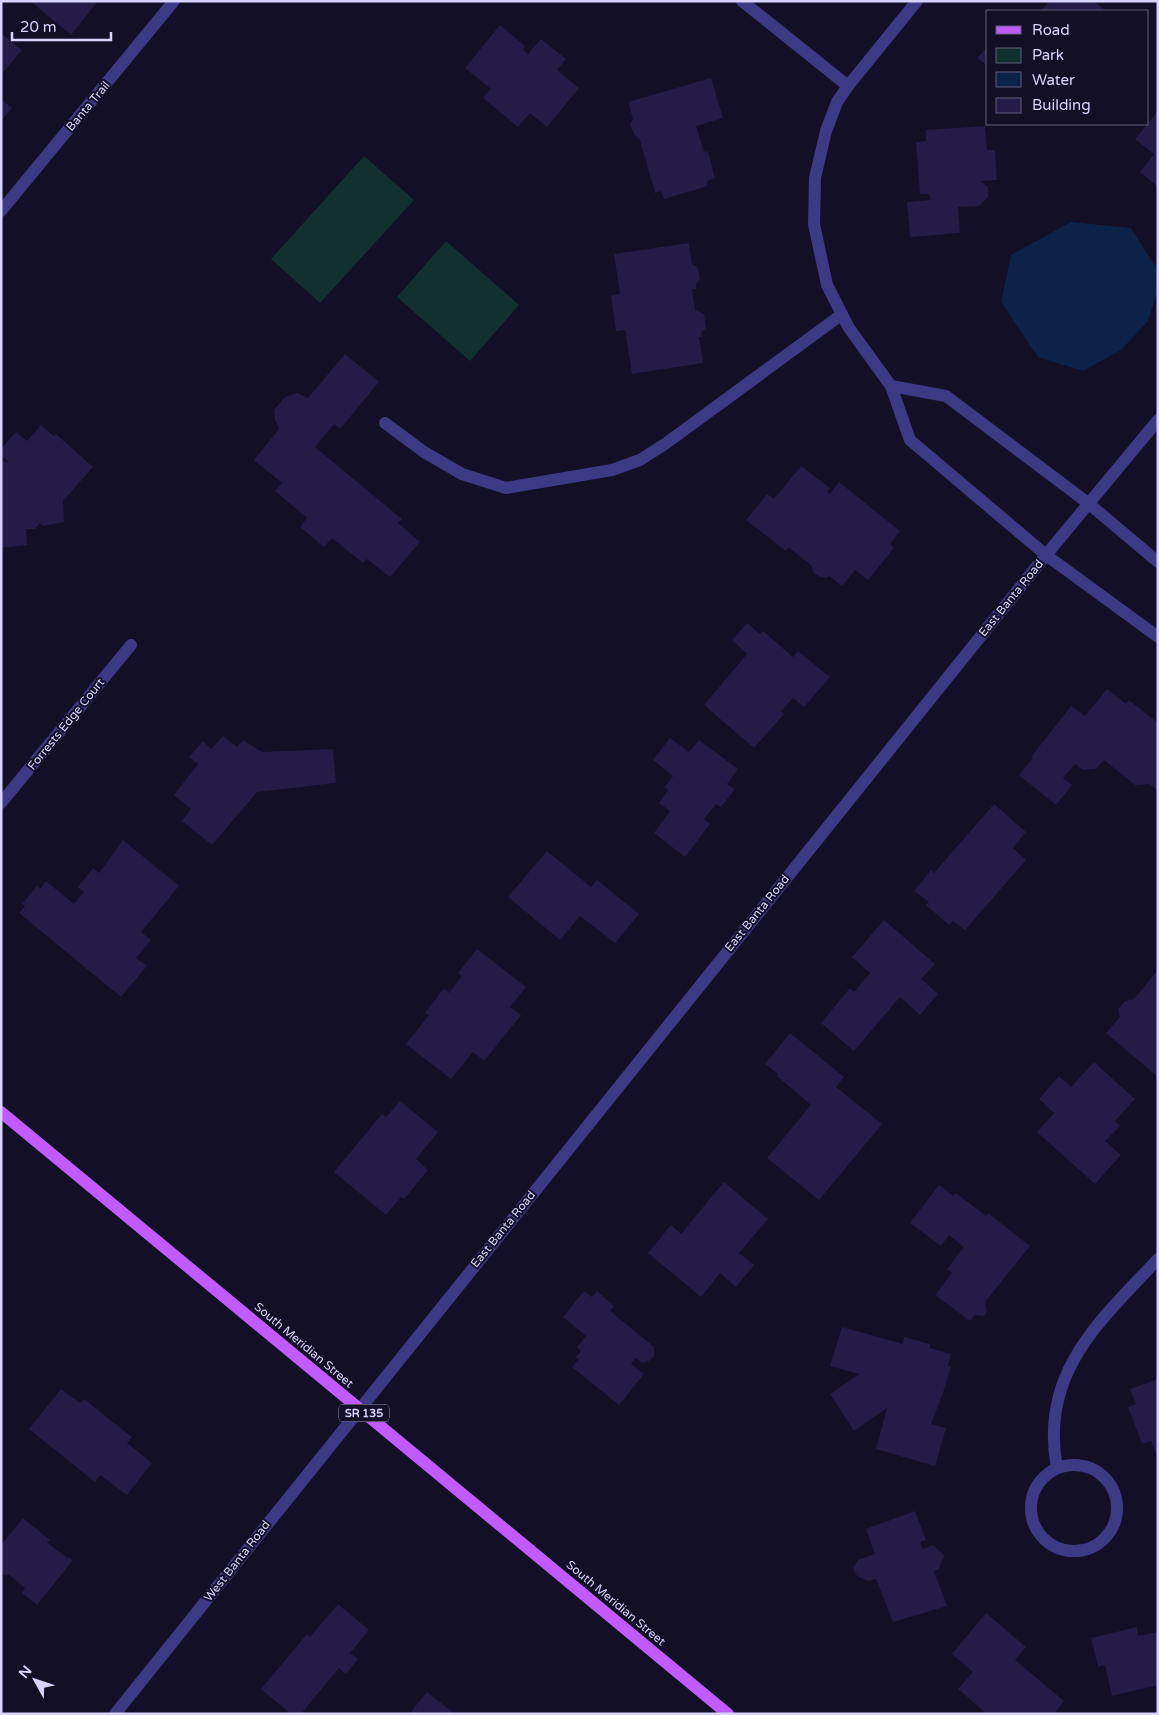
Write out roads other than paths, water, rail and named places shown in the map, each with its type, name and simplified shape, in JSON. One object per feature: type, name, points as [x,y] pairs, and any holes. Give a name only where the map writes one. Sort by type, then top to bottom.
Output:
[{"type":"main road","name":"South Meridian Street","points":[[1,1112],[728,1714]]},
{"type":"street","name":"Banta Trail","points":[[1,211],[174,1]]},
{"type":"street","points":[[742,1],[848,86]]},
{"type":"street","points":[[917,1],[848,86],[838,102],[826,131],[817,170],[814,194],[814,224],[819,256],[827,285],[841,314],[891,386],[910,440],[1046,555],[1158,637]]},
{"type":"street","points":[[386,422],[424,452],[462,474],[506,488],[612,470],[640,460],[652,452],[841,314]]},
{"type":"street","points":[[891,386],[946,396],[1088,503],[1158,562]]},
{"type":"street","name":"East Banta Road","points":[[358,1408],[1088,503],[1158,420]]},
{"type":"street","name":"Forrests Edge Court","points":[[1,803],[130,645]]},
{"type":"street","points":[[1057,1468],[1052,1430],[1056,1399],[1075,1358],[1100,1321],[1158,1259]]},
{"type":"street","name":"West Banta Road","points":[[115,1714],[358,1408]]},
{"type":"street","points":[[1074,1465],[1092,1469],[1106,1480],[1115,1496],[1117,1504],[1115,1523],[1105,1538],[1090,1548],[1071,1552],[1053,1547],[1045,1541],[1034,1525],[1030,1506],[1035,1488],[1048,1473],[1057,1468],[1074,1465]]},
{"type":"water","points":[[1071,222],[1131,228],[1158,271],[1158,289],[1148,321],[1121,350],[1083,371],[1038,357],[1001,302],[1011,255]]}]
